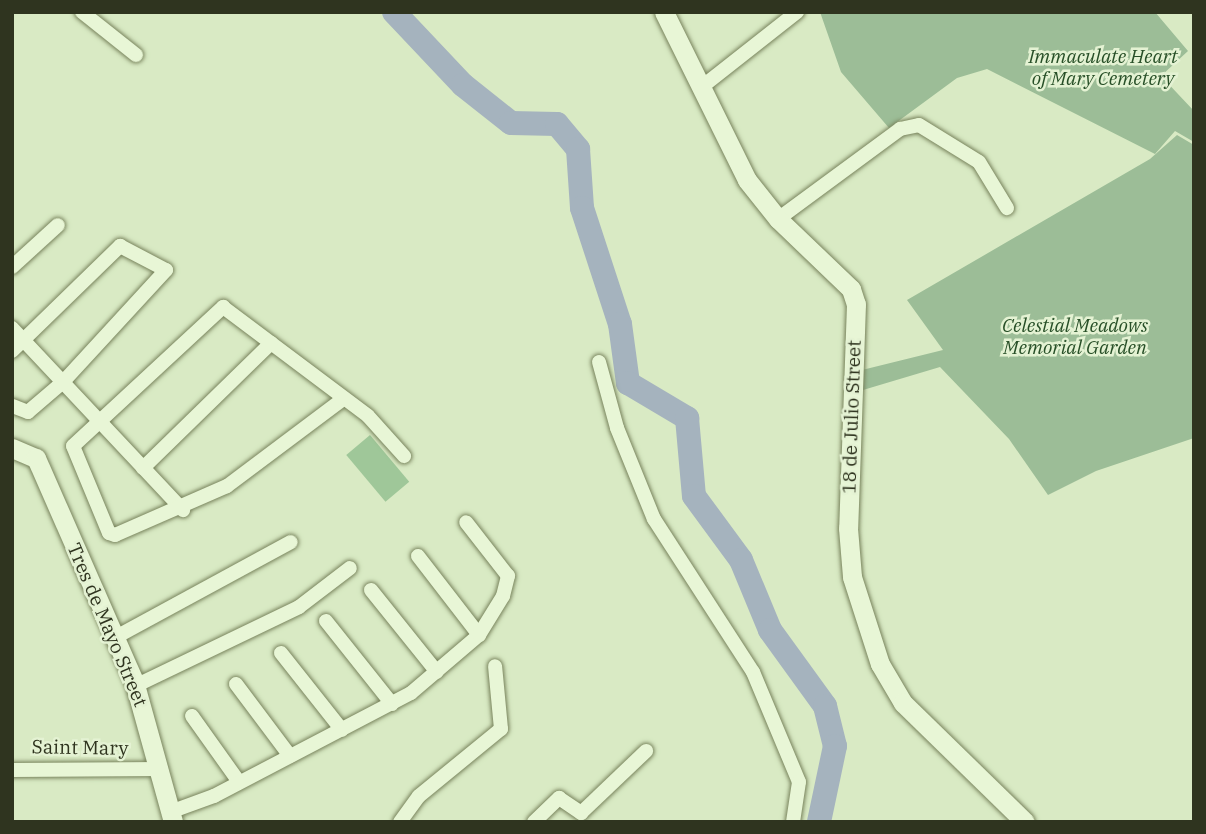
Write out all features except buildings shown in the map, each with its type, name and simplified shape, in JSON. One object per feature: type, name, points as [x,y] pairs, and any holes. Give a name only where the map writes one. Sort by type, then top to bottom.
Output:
[{"type":"street","points":[[82,12],[136,55]]},
{"type":"street","name":"18 de Julio Street","points":[[664,12],[703,86],[747,180],[778,219],[851,289],[856,304],[848,528],[852,577],[880,664],[903,703],[1025,822]]},
{"type":"street","points":[[703,86],[797,12]]},
{"type":"street","points":[[778,219],[900,129],[919,125],[979,162],[1007,208]]},
{"type":"street","points":[[12,267],[58,225]]},
{"type":"street","points":[[12,351],[120,246],[164,268],[166,274],[63,382],[27,412],[12,406]]},
{"type":"street","points":[[344,399],[227,486],[183,510],[109,533],[73,446],[101,423],[221,307],[271,343],[377,424],[404,456]]},
{"type":"street","points":[[12,328],[183,510]]},
{"type":"street","points":[[144,468],[271,343]]},
{"type":"street","points":[[599,362],[617,428],[653,519],[701,588],[763,697],[799,782],[793,822]]},
{"type":"street","name":"Tres de Mayo Street","points":[[12,448],[36,458],[135,686],[154,769],[171,817]]},
{"type":"street","points":[[171,817],[392,704],[437,672],[479,635],[503,596],[508,576],[466,522]]},
{"type":"street","points":[[114,638],[291,542]]},
{"type":"street","points":[[418,556],[479,635]]},
{"type":"street","points":[[135,686],[299,607],[350,568]]},
{"type":"street","points":[[371,590],[437,672]]},
{"type":"street","points":[[326,621],[392,704]]},
{"type":"street","points":[[281,653],[342,730]]},
{"type":"street","points":[[400,822],[419,796],[501,729],[495,666]]},
{"type":"street","points":[[236,684],[290,756]]},
{"type":"street","points":[[192,716],[239,782]]},
{"type":"street","points":[[534,822],[559,798],[581,813],[646,751]]},
{"type":"street","name":"Saint Mary","points":[[15,764],[154,769]]},
{"type":"green space","name":"Immaculate Heart of Mary Cemetery","points":[[820,12],[1155,12],[1188,51],[1161,76],[1194,111],[1194,142],[1175,131],[1155,154],[987,69],[957,78],[889,128],[841,72]]},
{"type":"green space","name":"Celestial Meadows Memorial Garden","points":[[1177,135],[1194,145],[1194,438],[1096,471],[1048,495],[1009,439],[940,367],[863,390],[862,370],[943,350],[907,300],[1150,159]]},
{"type":"green space","points":[[370,435],[409,482],[385,502],[346,455]]},
{"type":"waterway","points":[[394,12],[463,85],[511,123],[557,124],[578,149],[582,208],[620,324],[628,383],[687,418],[694,496],[741,560],[770,630],[825,706],[835,746],[819,822]]}]
